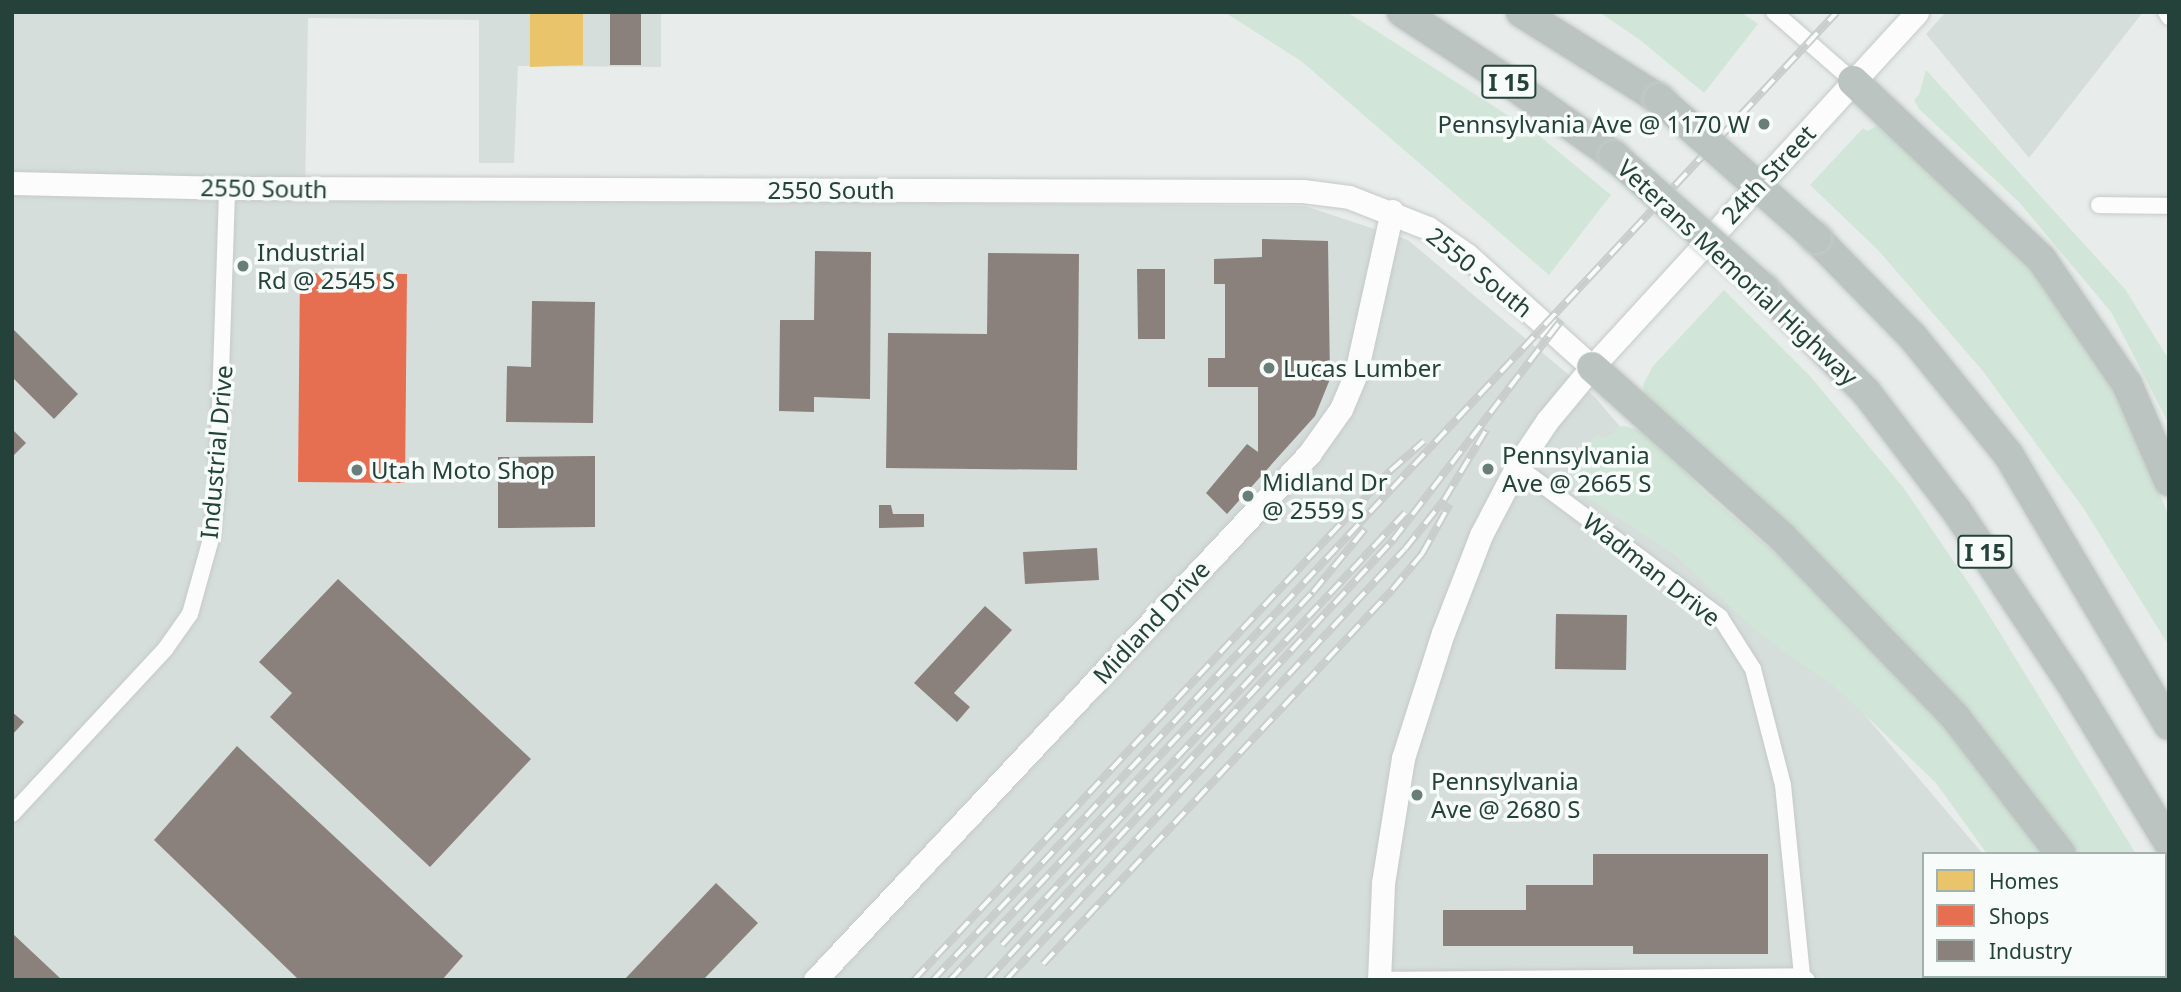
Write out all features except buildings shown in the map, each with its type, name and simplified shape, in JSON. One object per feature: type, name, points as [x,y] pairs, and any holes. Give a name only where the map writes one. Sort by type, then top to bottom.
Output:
[{"type":"highway","name":"Veterans Memorial Highway","points":[[1402,12],[1506,80],[1614,156],[1764,289],[1866,392],[1956,510],[2071,683],[2169,843]]},
{"type":"highway","name":"I 15","points":[[1521,12],[1659,99],[1816,238],[1912,336],[2008,454],[2169,725]]},
{"type":"highway","points":[[1853,81],[2042,260],[2127,384],[2169,481]]},
{"type":"highway","points":[[1592,367],[1782,537],[1811,567],[1955,717],[2059,852]]},
{"type":"main road","name":"24th Street","points":[[1379,980],[1382,883],[1403,758],[1443,633],[1482,536],[1517,466],[1546,421],[1592,367],[1917,12]]},
{"type":"main road","name":"2550 South","points":[[12,183],[228,188],[1303,191],[1349,197],[1392,211],[1428,228],[1467,255],[1592,367]]},
{"type":"main road","name":"Midland Drive","points":[[815,980],[1309,454],[1342,409],[1356,373],[1392,211]]},
{"type":"street","points":[[1774,12],[1853,81]]},
{"type":"street","points":[[2166,12],[2169,17]]},
{"type":"street","name":"Industrial Drive","points":[[12,814],[166,648],[190,614],[211,539],[217,494],[228,188]]},
{"type":"street","points":[[2099,205],[2169,206]]},
{"type":"street","name":"Wadman Drive","points":[[1517,466],[1720,617],[1753,669],[1783,785],[1805,978]]},
{"type":"street","points":[[1379,980],[1805,978]]},
{"type":"shaded area","points":[[12,12],[661,12],[661,67],[518,66],[514,163],[479,163],[479,20],[308,18],[305,197],[1305,206],[1408,240],[1594,396],[1981,852],[1922,852],[1922,978],[2079,980],[12,980]]},
{"type":"shaded area","points":[[1946,12],[2143,12],[2029,158],[1926,34]]},
{"type":"green space","points":[[1224,12],[1347,12],[1537,134],[1611,195],[1549,275],[1301,61]]},
{"type":"green space","points":[[1599,12],[1741,12],[1758,24],[1704,93],[1640,40]]},
{"type":"green space","points":[[1926,70],[2125,289],[2169,360],[2169,424],[2111,312],[2019,202],[1919,109],[1914,100],[1919,95]]},
{"type":"green space","points":[[1881,124],[2017,249],[2098,361],[2120,401],[2169,516],[2169,646],[2084,509],[1982,370],[1878,250],[1810,185],[1863,128],[1867,131]]},
{"type":"green space","points":[[1724,290],[1810,376],[1903,487],[1976,594],[2135,852],[2070,852],[1952,696],[1898,634],[1783,521],[1645,396],[1643,385],[1653,366]]},
{"type":"green space","points":[[1625,426],[1651,434],[1704,492],[1795,570],[1938,717],[2041,852],[1986,852],[1936,783],[1840,691],[1760,634],[1673,553],[1585,496],[1575,483],[1571,469],[1574,456],[1598,434],[1602,439],[1616,432],[1615,427]]},
{"type":"railway","points":[[933,980],[1837,12]]},
{"type":"railway","points":[[987,980],[1393,540],[1561,320]]},
{"type":"railway","points":[[1006,980],[1405,549],[1444,500],[1486,430]]},
{"type":"railway","points":[[914,980],[1390,471],[1424,441]]},
{"type":"railway","points":[[1043,964],[1392,590],[1422,554],[1450,504]]},
{"type":"railway","points":[[1002,945],[1405,513]]},
{"type":"railway","points":[[950,980],[1313,592],[1365,529]]},
{"type":"place","name":"Pennsylvania Ave @ 1170 W","points":[[1764,124]]},
{"type":"place","name":"Industrial Rd @ 2545 S","points":[[243,266]]},
{"type":"place","name":"Lucas Lumber","points":[[1269,368]]},
{"type":"place","name":"Pennsylvania Ave @ 2665 S","points":[[1488,469]]},
{"type":"place","name":"Utah Moto Shop","points":[[357,470]]},
{"type":"place","name":"Midland Dr @ 2559 S","points":[[1248,496]]},
{"type":"place","name":"Pennsylvania Ave @ 2680 S","points":[[1417,795]]}]
